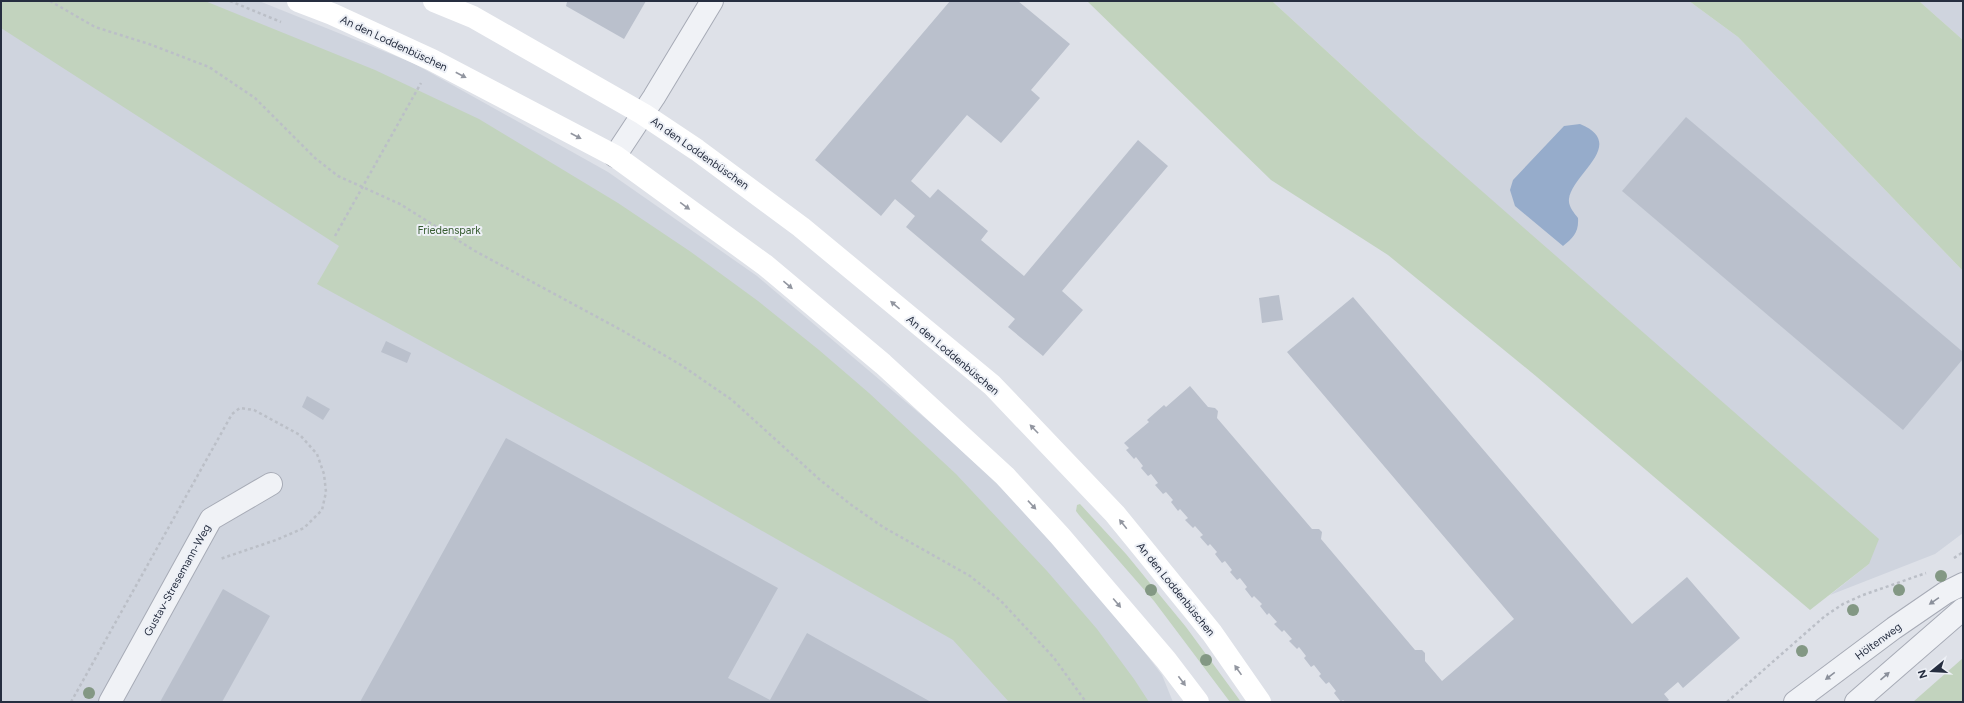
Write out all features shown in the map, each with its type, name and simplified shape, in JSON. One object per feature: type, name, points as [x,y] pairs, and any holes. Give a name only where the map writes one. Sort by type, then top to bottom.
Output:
[{"type":"main road","name":"An den Loddenbüschen","points":[[298,1],[332,14],[432,60],[615,156],[765,265],[883,364],[1005,476],[1060,536],[1166,660],[1198,702]]},
{"type":"main road","name":"An den Loddenbüschen","points":[[434,1],[473,17],[643,114],[697,150],[801,227],[992,385],[1115,514],[1212,633],[1260,702]]},
{"type":"street","name":"An den Loddenbüschen","points":[[615,156],[643,114],[712,1]]},
{"type":"street","name":"Gustav-Stresemann-Weg","points":[[110,702],[211,519],[271,484]]},
{"type":"street","name":"Höltenweg","points":[[1795,702],[1906,620],[1946,593],[1963,584]]},
{"type":"street","points":[[1856,702],[1963,609]]},
{"type":"path","points":[[50,1],[95,26],[149,44],[209,67],[228,78],[255,98],[315,158],[338,176],[400,204],[475,251],[623,331],[681,365],[732,400],[850,504],[883,527],[970,576],[1001,601],[1054,658],[1086,702]]},
{"type":"path","points":[[335,236],[412,97],[424,79]]},
{"type":"path","points":[[71,702],[232,414],[240,408],[254,410],[300,435],[317,454],[324,474],[326,492],[322,510],[304,528],[276,540],[224,557],[217,561]]},
{"type":"path","points":[[1952,559],[1963,552]]},
{"type":"path","points":[[1727,702],[1826,616],[1844,604],[1927,572]]},
{"type":"shaded area","points":[[1,1],[259,1],[413,63],[608,172],[757,276],[945,435],[1066,549],[1162,675],[1173,702],[1,702]]},
{"type":"shaded area","points":[[1272,1],[1689,1],[1738,37],[1963,271],[1963,533],[1935,554],[1830,595],[1869,564],[1418,135]]},
{"type":"shaded area","points":[[1919,1],[1963,1],[1963,40]]},
{"type":"green space","name":"Friedenspark","points":[[1,1],[205,1],[375,70],[479,119],[618,203],[691,252],[758,301],[869,393],[956,474],[1047,571],[1097,629],[1149,702],[1009,702],[953,640],[647,465],[317,284],[339,246],[1,28]]},
{"type":"green space","points":[[1087,1],[1272,1],[1418,135],[1879,539],[1869,564],[1810,610],[1537,377],[1388,255],[1271,180]]},
{"type":"green space","points":[[1689,1],[1919,1],[1963,40],[1963,271],[1738,37]]},
{"type":"green space","points":[[1080,504],[1126,554],[1186,627],[1241,702],[1230,702],[1154,601],[1079,515],[1076,511],[1077,505]]},
{"type":"green space","points":[[1963,658],[1963,702],[1913,702]]},
{"type":"water","points":[[1580,124],[1593,132],[1599,141],[1598,150],[1594,160],[1572,189],[1569,204],[1578,218],[1578,223],[1576,231],[1563,246],[1515,206],[1510,190],[1513,180],[1564,126]]},
{"type":"building","points":[[565,1],[646,1],[624,39],[566,6],[567,2]]},
{"type":"building","points":[[950,1],[1018,1],[1070,44],[1031,90],[1040,98],[1001,143],[967,115],[911,181],[930,198],[938,189],[988,231],[981,240],[1024,276],[1138,140],[1168,166],[1062,291],[1083,310],[1043,356],[1008,327],[1015,319],[906,227],[915,216],[895,199],[881,216],[815,160]]},
{"type":"building","points":[[1686,117],[1963,352],[1963,359],[1903,430],[1622,191]]},
{"type":"building","points":[[1279,295],[1283,320],[1262,323],[1259,298]]},
{"type":"building","points":[[1353,297],[1632,624],[1687,577],[1740,638],[1683,688],[1678,682],[1664,694],[1669,700],[1666,702],[1345,702],[1343,700],[1341,702],[1334,693],[1336,691],[1329,682],[1326,684],[1319,676],[1321,674],[1314,665],[1311,667],[1304,658],[1306,656],[1299,647],[1297,649],[1289,641],[1292,639],[1284,630],[1282,632],[1274,624],[1277,622],[1269,613],[1267,615],[1260,606],[1262,604],[1254,596],[1252,598],[1245,589],[1247,587],[1240,578],[1237,580],[1230,572],[1232,570],[1225,561],[1222,563],[1215,554],[1217,552],[1210,544],[1208,546],[1200,537],[1203,535],[1195,526],[1193,528],[1185,520],[1188,518],[1180,509],[1178,511],[1171,502],[1173,500],[1166,492],[1163,494],[1155,485],[1158,483],[1151,474],[1148,476],[1141,468],[1143,466],[1136,457],[1134,459],[1126,450],[1129,448],[1124,443],[1149,422],[1147,420],[1164,405],[1166,407],[1190,386],[1208,407],[1215,408],[1218,411],[1217,418],[1312,529],[1319,529],[1322,532],[1321,539],[1415,650],[1422,650],[1425,653],[1425,661],[1442,681],[1514,619],[1287,352]]},
{"type":"building","points":[[386,341],[411,353],[407,363],[381,352]]},
{"type":"building","points":[[307,396],[330,409],[323,420],[302,407]]},
{"type":"building","points":[[506,438],[778,588],[728,678],[770,700],[807,633],[931,702],[360,702]]},
{"type":"building","points":[[223,589],[270,616],[222,702],[160,702]]}]
